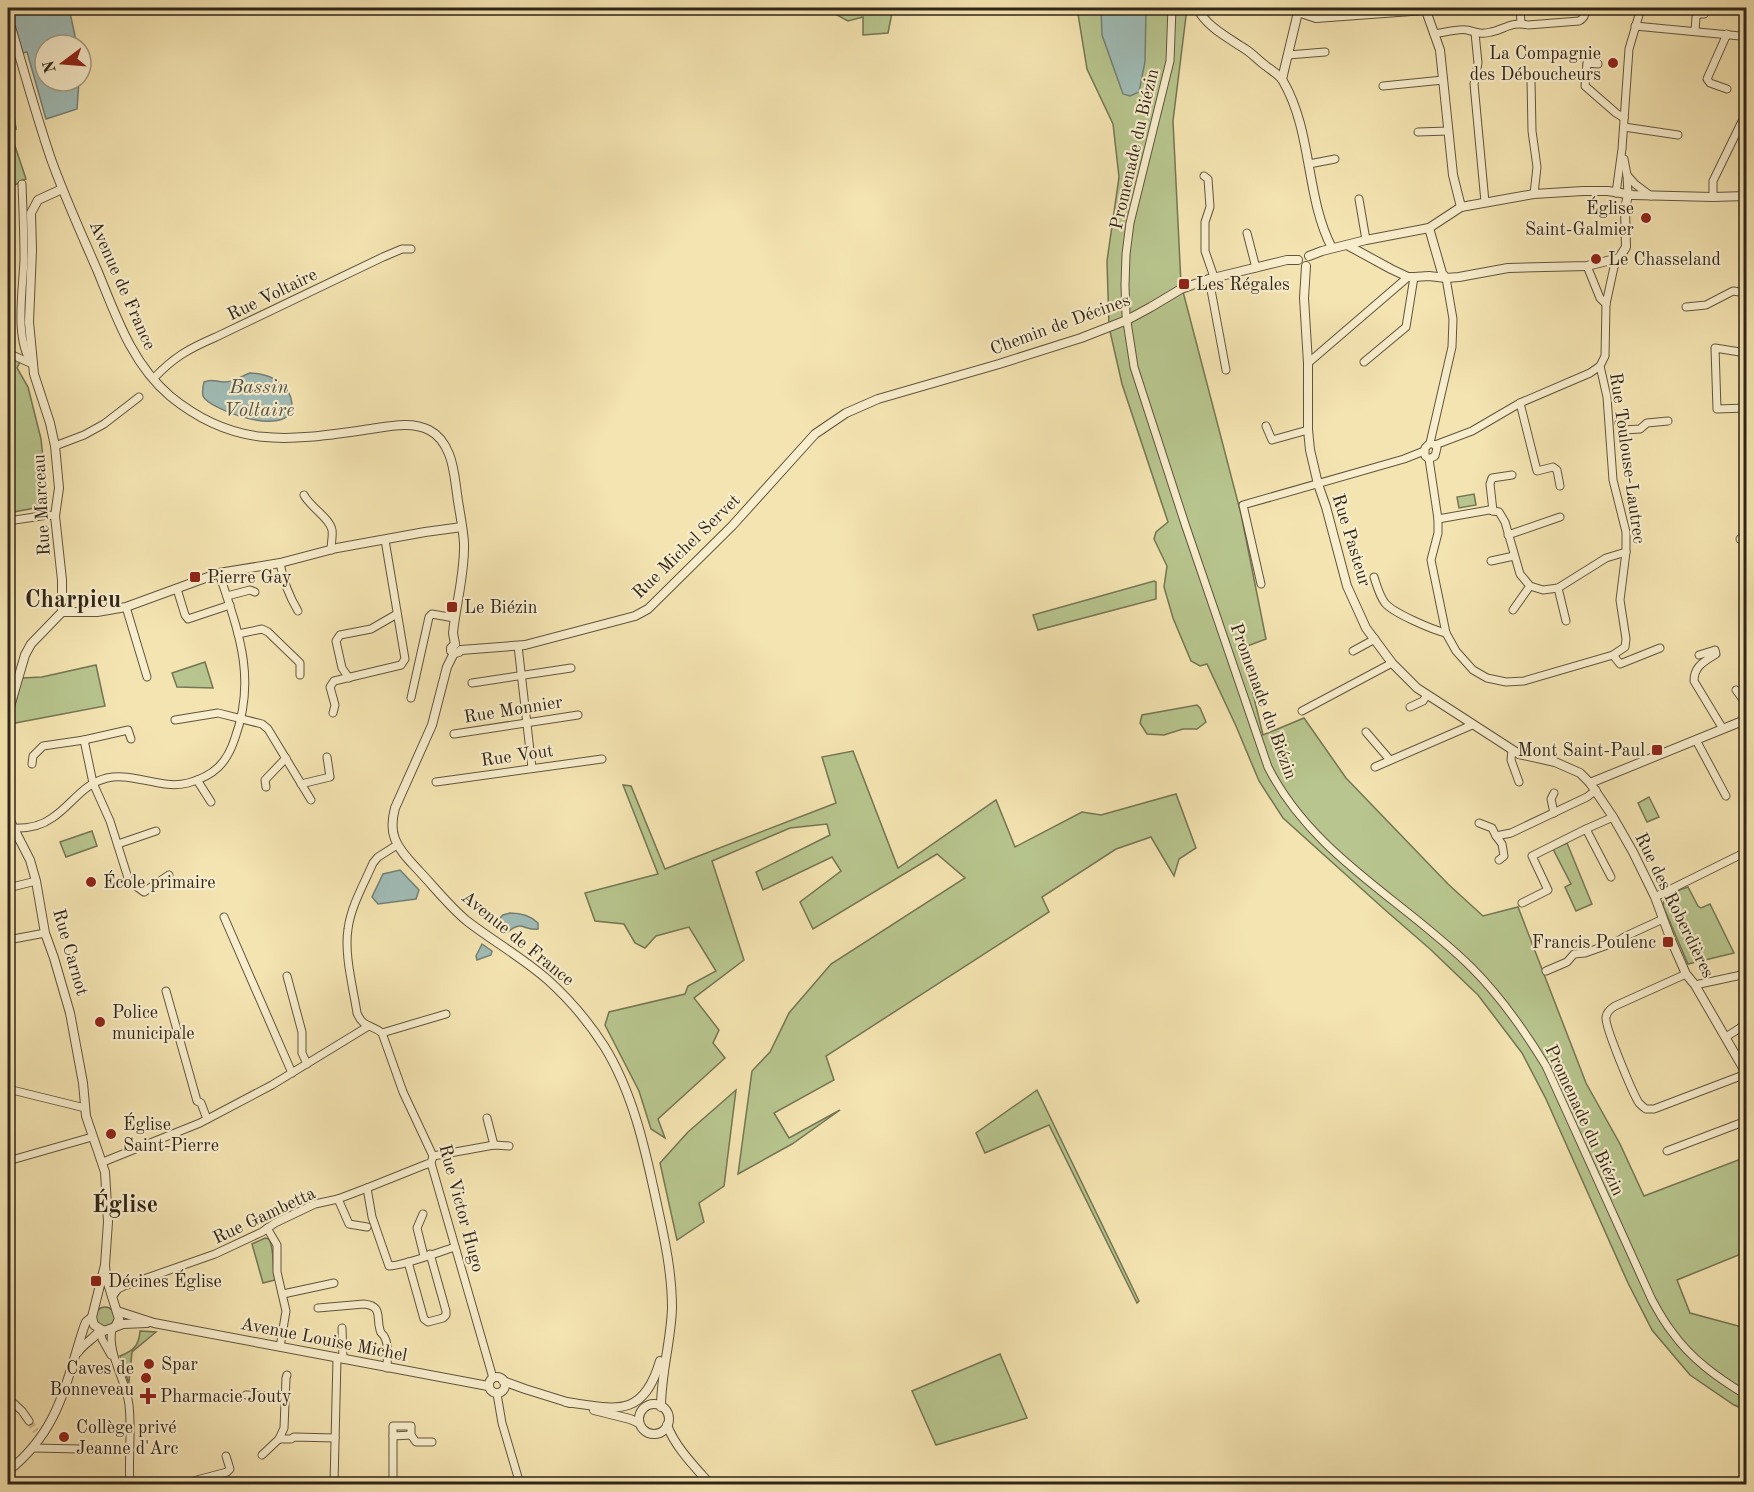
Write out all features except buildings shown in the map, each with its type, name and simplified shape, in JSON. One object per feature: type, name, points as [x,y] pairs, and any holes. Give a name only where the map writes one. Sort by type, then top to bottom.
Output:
[{"type":"street","name":"Promenade du Biézin","points":[[1172,8],[1170,61],[1130,223],[1125,275],[1126,320],[1134,367],[1269,767],[1280,789],[1309,825],[1358,873],[1472,967],[1500,998],[1524,1030],[1546,1066],[1652,1300],[1672,1333],[1700,1363],[1746,1395]]},
{"type":"street","points":[[1197,8],[1208,23],[1248,51],[1282,80],[1299,119],[1321,219],[1332,248]]},
{"type":"street","points":[[1520,8],[1521,23]]},
{"type":"street","points":[[1434,34],[1467,29],[1474,33],[1491,32],[1521,23],[1528,25],[1579,21],[1585,14],[1586,8]]},
{"type":"street","points":[[1616,193],[1624,127],[1629,49],[1641,8]]},
{"type":"street","points":[[1282,80],[1298,10],[1316,18],[1425,9],[1440,50],[1453,175],[1461,207]]},
{"type":"street","points":[[1695,31],[1696,17],[1704,14]]},
{"type":"street","points":[[8,17],[43,137],[62,189]]},
{"type":"street","points":[[1635,26],[1740,36],[1746,33]]},
{"type":"street","points":[[1474,33],[1478,63],[1474,84],[1485,202]]},
{"type":"street","points":[[1727,34],[1707,79],[1710,84],[1727,89]]},
{"type":"street","points":[[1288,55],[1325,52]]},
{"type":"street","points":[[1598,64],[1587,63],[1585,86],[1624,118]]},
{"type":"street","points":[[1383,86],[1443,80]]},
{"type":"street","points":[[1531,80],[1532,130],[1537,167],[1534,194]]},
{"type":"street","points":[[1713,197],[1713,181],[1746,114]]},
{"type":"street","points":[[1624,127],[1678,135]]},
{"type":"street","points":[[1418,132],[1448,131]]},
{"type":"street","points":[[1622,149],[1628,195],[1625,208],[1626,247],[1614,267],[1606,304],[1605,356],[1600,366],[1590,373],[1520,403],[1472,431],[1426,445],[1424,452],[1426,458],[1429,459],[1438,519],[1438,533],[1431,560],[1446,633],[1456,651],[1473,670],[1487,678],[1506,682],[1524,681],[1613,655],[1620,664],[1660,648]]},
{"type":"street","points":[[1309,164],[1335,159]]},
{"type":"street","points":[[1627,175],[1651,196]]},
{"type":"street","points":[[1204,176],[1208,178],[1210,207],[1205,222],[1205,251],[1226,370]]},
{"type":"street","name":"Rue Marceau","points":[[22,184],[23,342],[26,356],[32,364]]},
{"type":"street","name":"Rue Marceau","points":[[62,189],[38,200],[31,213],[29,322],[35,382],[50,423],[55,446],[59,488],[55,516],[62,580],[62,612]]},
{"type":"street","name":"Avenue de France","points":[[62,189],[129,344],[153,379],[191,412],[226,429],[247,435],[278,439],[300,439],[397,425],[414,425],[430,430],[444,442],[450,455],[464,542],[454,618],[453,633],[456,649],[447,667],[432,725],[395,808],[392,829],[401,851],[441,896],[465,919],[525,962],[562,993],[589,1024],[618,1071],[634,1114],[657,1205],[669,1266],[672,1290],[671,1318],[661,1407]]},
{"type":"street","points":[[1309,256],[1310,262],[1306,266],[1300,265],[1298,260],[1302,254],[1309,256],[1332,248],[1429,228],[1461,207],[1534,194],[1583,190],[1651,196],[1746,196]]},
{"type":"street","points":[[1616,193],[1622,198],[1625,208]]},
{"type":"street","points":[[1359,199],[1369,240],[1362,253]]},
{"type":"street","points":[[1429,228],[1442,273],[1446,278],[1453,319],[1452,347],[1433,444]]},
{"type":"street","points":[[1247,233],[1256,268]]},
{"type":"street","points":[[1347,245],[1372,260],[1411,277],[1446,278],[1508,268],[1587,266],[1619,258]]},
{"type":"street","name":"Rue Voltaire","points":[[153,379],[176,357],[189,349],[383,256],[402,249],[411,249]]},
{"type":"street","name":"Chemin de Décines","points":[[898,393],[1081,338],[1126,320],[1182,289],[1211,278],[1287,260],[1298,260]]},
{"type":"street","name":"Rue Pasteur","points":[[1306,266],[1304,298],[1310,450],[1347,586],[1366,628],[1392,663],[1417,688],[1512,750],[1555,762],[1580,773],[1593,787]]},
{"type":"street","points":[[1587,266],[1600,298],[1606,304]]},
{"type":"street","points":[[1364,362],[1406,327],[1411,277]]},
{"type":"street","points":[[1308,363],[1411,277]]},
{"type":"street","points":[[1686,307],[1706,305],[1734,291],[1746,293]]},
{"type":"street","points":[[1746,353],[1715,348],[1717,409],[1746,408]]},
{"type":"street","points":[[8,353],[32,364]]},
{"type":"street","name":"Rue Toulouse-Lautrec","points":[[1600,366],[1607,397],[1613,480],[1626,532],[1620,600],[1626,639],[1625,647],[1613,655]]},
{"type":"street","name":"Rue Michel Servet","points":[[456,649],[518,646],[635,616],[648,609],[732,526],[815,434],[846,413],[898,393]]},
{"type":"street","points":[[55,446],[84,435],[104,424],[139,397]]},
{"type":"street","points":[[1520,403],[1537,471],[1553,467],[1557,470],[1560,486]]},
{"type":"street","points":[[1619,423],[1624,430],[1640,429],[1647,423],[1668,421]]},
{"type":"street","points":[[1266,426],[1272,440],[1308,430]]},
{"type":"street","points":[[1429,459],[1436,456],[1437,448],[1433,444]]},
{"type":"street","points":[[1261,584],[1243,505],[1424,452]]},
{"type":"street","points":[[1493,511],[1490,484],[1492,478],[1512,475]]},
{"type":"street","points":[[304,495],[330,525],[331,550]]},
{"type":"street","points":[[1438,519],[1489,510],[1499,512],[1505,522],[1520,574],[1530,586],[1543,590],[1558,588],[1606,558],[1626,552]]},
{"type":"street","points":[[8,521],[55,516]]},
{"type":"street","points":[[1508,535],[1560,517]]},
{"type":"street","points":[[8,713],[11,687],[24,655],[31,644],[62,612],[98,612],[126,607],[219,573],[280,563],[331,550],[425,532],[462,528]]},
{"type":"street","points":[[333,713],[335,705],[330,687],[334,681],[401,665],[405,659],[385,540]]},
{"type":"street","points":[[1491,561],[1514,556]]},
{"type":"street","points":[[280,563],[291,599],[298,611]]},
{"type":"street","points":[[10,828],[33,826],[52,818],[86,787],[108,778],[124,777],[161,784],[186,784],[209,776],[221,766],[231,749],[242,719],[246,675],[238,634],[219,573]]},
{"type":"street","points":[[1374,576],[1387,606],[1433,630],[1446,633]]},
{"type":"street","points":[[1513,609],[1530,586]]},
{"type":"street","points":[[1558,588],[1566,621]]},
{"type":"street","points":[[177,589],[188,619],[230,605]]},
{"type":"street","points":[[227,596],[250,590],[255,592]]},
{"type":"street","points":[[126,607],[147,676]]},
{"type":"street","points":[[349,678],[342,668],[336,641],[340,635],[371,629],[397,614]]},
{"type":"street","points":[[411,698],[429,616],[432,614],[454,618]]},
{"type":"street","points":[[238,634],[262,629],[268,632],[300,663],[300,675]]},
{"type":"street","points":[[1353,651],[1375,639]]},
{"type":"street","points":[[518,646],[532,768]]},
{"type":"street","points":[[1699,655],[1713,650],[1716,654],[1698,666],[1694,673],[1694,681],[1724,729]]},
{"type":"street","points":[[1302,711],[1392,663]]},
{"type":"street","points":[[472,683],[571,668]]},
{"type":"street","points":[[1736,690],[1746,704]]},
{"type":"street","points":[[1410,707],[1427,695]]},
{"type":"street","points":[[176,720],[218,713],[262,724],[268,729],[311,800]]},
{"type":"street","name":"Rue Monnier","points":[[454,734],[578,715]]},
{"type":"street","points":[[1496,836],[1511,833],[1554,813],[1587,797],[1593,787],[1746,717]]},
{"type":"street","points":[[1375,767],[1472,725]]},
{"type":"street","points":[[32,764],[33,756],[43,746],[128,730],[131,739]]},
{"type":"street","points":[[1366,732],[1390,760]]},
{"type":"street","points":[[84,740],[93,783],[110,821],[129,881],[144,892],[169,875]]},
{"type":"street","points":[[1696,740],[1726,796]]},
{"type":"street","points":[[1512,750],[1511,760],[1519,782]]},
{"type":"street","points":[[266,787],[265,780],[286,758]]},
{"type":"street","points":[[301,784],[330,777],[327,758]]},
{"type":"street","name":"Rue Vout","points":[[436,782],[602,759]]},
{"type":"street","points":[[197,780],[211,802]]},
{"type":"street","name":"Rue des Roberdières","points":[[1593,787],[1613,817],[1655,897],[1686,974],[1726,1036],[1746,1073]]},
{"type":"street","points":[[1554,793],[1551,799],[1554,813]]},
{"type":"street","points":[[1522,903],[1548,890],[1532,856],[1613,817]]},
{"type":"street","name":"Rue Carnot","points":[[8,818],[10,828],[30,860],[36,881],[45,933],[70,1013],[83,1083],[85,1108],[92,1137],[103,1162],[108,1222],[105,1264]]},
{"type":"street","points":[[1479,823],[1492,828],[1502,844],[1504,856],[1499,860]]},
{"type":"street","points":[[1586,829],[1611,877]]},
{"type":"street","points":[[117,844],[156,831]]},
{"type":"street","points":[[397,845],[378,856],[373,863],[348,927],[347,950],[357,1013],[360,1021],[367,1027],[382,1033],[446,1014]]},
{"type":"street","points":[[1655,897],[1746,852]]},
{"type":"street","points":[[8,888],[36,881]]},
{"type":"street","points":[[224,917],[292,1073]]},
{"type":"street","points":[[1546,971],[1567,962],[1575,954],[1616,942],[1663,919]]},
{"type":"street","points":[[8,940],[45,933]]},
{"type":"street","points":[[1686,974],[1614,1006],[1606,1016],[1606,1025],[1637,1101],[1646,1109],[1654,1109],[1746,1073]]},
{"type":"street","points":[[1695,985],[1746,974]]},
{"type":"street","points":[[287,976],[302,1032],[302,1053],[307,1064]]},
{"type":"street","points":[[166,991],[197,1101],[201,1103],[207,1119]]},
{"type":"street","points":[[1726,1036],[1746,1024]]},
{"type":"street","points":[[103,1162],[207,1119],[292,1073],[367,1027]]},
{"type":"street","name":"Rue Victor Hugo","points":[[382,1033],[403,1092],[432,1160],[490,1382]]},
{"type":"street","points":[[8,1089],[85,1108]]},
{"type":"street","points":[[487,1118],[494,1145]]},
{"type":"street","points":[[1667,1151],[1746,1121]]},
{"type":"street","points":[[8,1161],[92,1137]]},
{"type":"street","name":"Rue Gambetta","points":[[112,1297],[118,1289],[124,1286],[215,1254],[315,1204],[367,1188],[432,1160],[494,1145],[509,1146]]},
{"type":"street","points":[[367,1188],[372,1217],[389,1266],[455,1247]]},
{"type":"street","points":[[338,1198],[349,1224],[367,1227]]},
{"type":"street","points":[[408,1262],[424,1319],[429,1322],[442,1318],[446,1315],[446,1311],[417,1228],[423,1214]]},
{"type":"street","points":[[267,1228],[277,1245],[277,1272],[286,1311],[280,1347]]},
{"type":"street","points":[[8,1241],[8,1254]]},
{"type":"street","points":[[105,1264],[106,1277],[119,1319],[111,1341],[129,1401],[130,1485]]},
{"type":"street","points":[[105,1264],[95,1299],[94,1325],[104,1331],[114,1328]]},
{"type":"street","points":[[283,1294],[334,1283]]},
{"type":"street","points":[[566,1402],[622,1407],[632,1404],[646,1393],[652,1385],[660,1362],[672,1290]]},
{"type":"street","points":[[8,1472],[33,1448],[38,1434],[55,1413],[86,1322],[104,1304],[116,1309]]},
{"type":"street","points":[[318,1308],[371,1305],[379,1313],[380,1331],[386,1341],[387,1368]]},
{"type":"street","name":"Avenue Louise Michel","points":[[116,1309],[154,1323],[387,1368],[490,1382]]},
{"type":"street","name":"Avenue Louise Michel","points":[[114,1328],[123,1324],[154,1323]]},
{"type":"street","points":[[334,1485],[342,1328]]},
{"type":"street","points":[[100,1330],[105,1345],[116,1361]]},
{"type":"street","points":[[77,1353],[83,1344],[96,1336],[100,1330]]},
{"type":"street","points":[[77,1353],[94,1343],[105,1345]]},
{"type":"street","name":"Avenue de France","points":[[651,1405],[664,1365]]},
{"type":"street","points":[[262,1455],[279,1439],[284,1428],[287,1375]]},
{"type":"street","points":[[525,1389],[492,1393],[490,1382],[497,1377],[566,1402],[630,1419],[639,1423],[644,1431],[667,1439],[690,1461]]},
{"type":"street","points":[[504,1381],[505,1386],[500,1392],[502,1423],[520,1485]]},
{"type":"street","points":[[246,1395],[285,1396]]},
{"type":"street","points":[[8,1398],[29,1421]]},
{"type":"street","points":[[579,1406],[611,1412],[641,1412],[651,1405],[661,1407],[668,1417],[667,1425],[657,1434]]},
{"type":"street","points":[[639,1423],[641,1412]]},
{"type":"street","points":[[667,1425],[690,1461],[710,1485]]},
{"type":"street","points":[[390,1485],[393,1479],[393,1426],[411,1426],[411,1435],[416,1442],[432,1442]]},
{"type":"street","points":[[284,1428],[294,1437]]},
{"type":"street","points":[[279,1439],[335,1438]]},
{"type":"street","points":[[33,1448],[130,1450]]},
{"type":"street","points":[[182,1485],[227,1472],[230,1469],[226,1456]]},
{"type":"green space","points":[[832,8],[893,8],[888,33],[863,35],[863,17],[848,21],[835,14]]},
{"type":"green space","points":[[1077,8],[1187,8],[1173,121],[1181,284],[1241,514],[1266,639],[1242,648],[1263,735],[1304,718],[1346,778],[1448,884],[1483,916],[1518,907],[1586,1083],[1620,1144],[1644,1196],[1746,1157],[1746,1252],[1677,1280],[1690,1313],[1746,1328],[1746,1410],[1734,1405],[1690,1375],[1652,1330],[1628,1283],[1546,1099],[1522,1053],[1478,995],[1283,818],[1259,781],[1207,664],[1200,666],[1191,661],[1173,618],[1164,587],[1167,566],[1154,539],[1156,532],[1168,522],[1122,384],[1109,327],[1107,261],[1119,177],[1113,124],[1087,69]]},
{"type":"green space","points":[[8,80],[16,129],[10,131],[26,179],[8,188]]},
{"type":"green space","points":[[8,355],[20,362],[17,368],[28,387],[41,439],[46,488],[43,498],[35,508],[8,513]]},
{"type":"green space","points":[[1474,494],[1476,505],[1459,508],[1457,497]]},
{"type":"green space","points":[[1156,582],[1156,599],[1038,630],[1033,615]]},
{"type":"green space","points":[[205,662],[213,688],[177,687],[172,673]]},
{"type":"green space","points":[[96,665],[105,706],[10,724],[22,678],[42,677]]},
{"type":"green space","points":[[1197,705],[1206,722],[1197,729],[1183,729],[1164,735],[1147,734],[1140,723],[1142,715]]},
{"type":"green space","points":[[853,751],[898,868],[996,800],[1015,847],[1082,812],[1101,815],[1176,794],[1196,848],[1179,859],[1174,876],[1151,837],[1116,849],[1042,897],[1049,912],[826,1056],[834,1080],[774,1113],[789,1138],[840,1110],[792,1144],[738,1174],[752,1071],[770,1052],[789,1013],[831,964],[965,878],[937,854],[813,929],[800,902],[841,871],[832,857],[763,890],[756,872],[830,835],[827,824],[790,828],[712,861],[744,960],[694,998],[719,1030],[713,1043],[725,1058],[658,1119],[665,1138],[651,1129],[639,1091],[605,1025],[609,1012],[685,994],[688,986],[716,971],[689,927],[656,936],[645,948],[635,943],[624,924],[595,921],[585,893],[658,874],[623,785],[631,786],[665,869],[836,803],[822,757]]},
{"type":"green space","points":[[1649,797],[1659,817],[1647,822],[1638,803]]},
{"type":"green space","points":[[92,831],[97,846],[66,857],[60,842]]},
{"type":"green space","points":[[1567,843],[1592,904],[1576,911],[1565,887],[1571,884],[1553,849]]},
{"type":"green space","points":[[1688,887],[1698,906],[1701,908],[1710,904],[1734,953],[1688,964],[1663,906],[1668,896]]},
{"type":"green space","points":[[736,1090],[724,1186],[699,1203],[704,1222],[677,1240],[660,1163],[688,1132]]},
{"type":"green space","points":[[1037,1090],[1139,1301],[1137,1303],[1049,1125],[985,1153],[976,1133]]},
{"type":"green space","points":[[265,1238],[269,1239],[272,1249],[275,1280],[263,1283],[252,1244]]},
{"type":"green space","points":[[105,1307],[112,1310],[115,1317],[112,1324],[105,1327],[98,1324],[95,1317],[98,1310]]},
{"type":"green space","points":[[140,1331],[156,1332],[132,1352],[129,1382],[120,1356],[134,1347]]},
{"type":"green space","points":[[1000,1354],[1027,1418],[936,1445],[912,1391]]},
{"type":"water","points":[[9,8],[69,8],[74,33],[33,33],[33,73],[27,52],[23,53]]},
{"type":"water","points":[[1101,8],[1146,8],[1145,62],[1139,92],[1130,96],[1123,94],[1102,35]]},
{"type":"water","points":[[8,80],[16,129],[10,131],[8,122]]},
{"type":"water","points":[[39,93],[78,93],[77,109],[46,119]]},
{"type":"water","name":"Bassin Voltaire","points":[[250,373],[270,377],[287,390],[292,407],[287,416],[277,421],[248,418],[218,408],[203,396],[204,382],[212,380],[228,382]]},
{"type":"water","points":[[400,870],[419,890],[416,899],[378,904],[372,897],[383,874]]},
{"type":"water","points":[[510,913],[532,918],[538,923],[538,929],[519,926],[505,934],[493,925],[503,915]]},
{"type":"water","points":[[482,944],[492,951],[491,955],[477,960],[476,956]]},
{"type":"tunnel","points":[[29,1421],[36,1431]]},
{"type":"place","name":"La Compagnie des Déboucheurs","points":[[1613,63]]},
{"type":"place","name":"Église Saint-Galmier","points":[[1646,218]]},
{"type":"place","name":"Le Chasseland","points":[[1596,259]]},
{"type":"place","name":"Les Régales","points":[[1184,284]]},
{"type":"place","name":"Pierre Gay","points":[[195,577]]},
{"type":"place","name":"Le Biézin","points":[[452,607]]},
{"type":"place","name":"Mont Saint-Paul","points":[[1657,750]]},
{"type":"place","name":"École primaire","points":[[91,882]]},
{"type":"place","name":"Francis Poulenc","points":[[1668,942]]},
{"type":"place","name":"Police municipale","points":[[100,1022]]},
{"type":"place","name":"Église Saint-Pierre","points":[[111,1134]]},
{"type":"place","name":"Décines Église","points":[[96,1281]]},
{"type":"place","name":"Spar","points":[[149,1364]]},
{"type":"place","name":"Caves de Bonneveau","points":[[146,1378]]},
{"type":"place","name":"Pharmacie Jouty","points":[[148,1396]]},
{"type":"place","name":"Collège privé Jeanne d'Arc","points":[[64,1437]]},
{"type":"district","name":"Charpieu","points":[[73,599]]},
{"type":"district","name":"Église","points":[[125,1204]]}]
